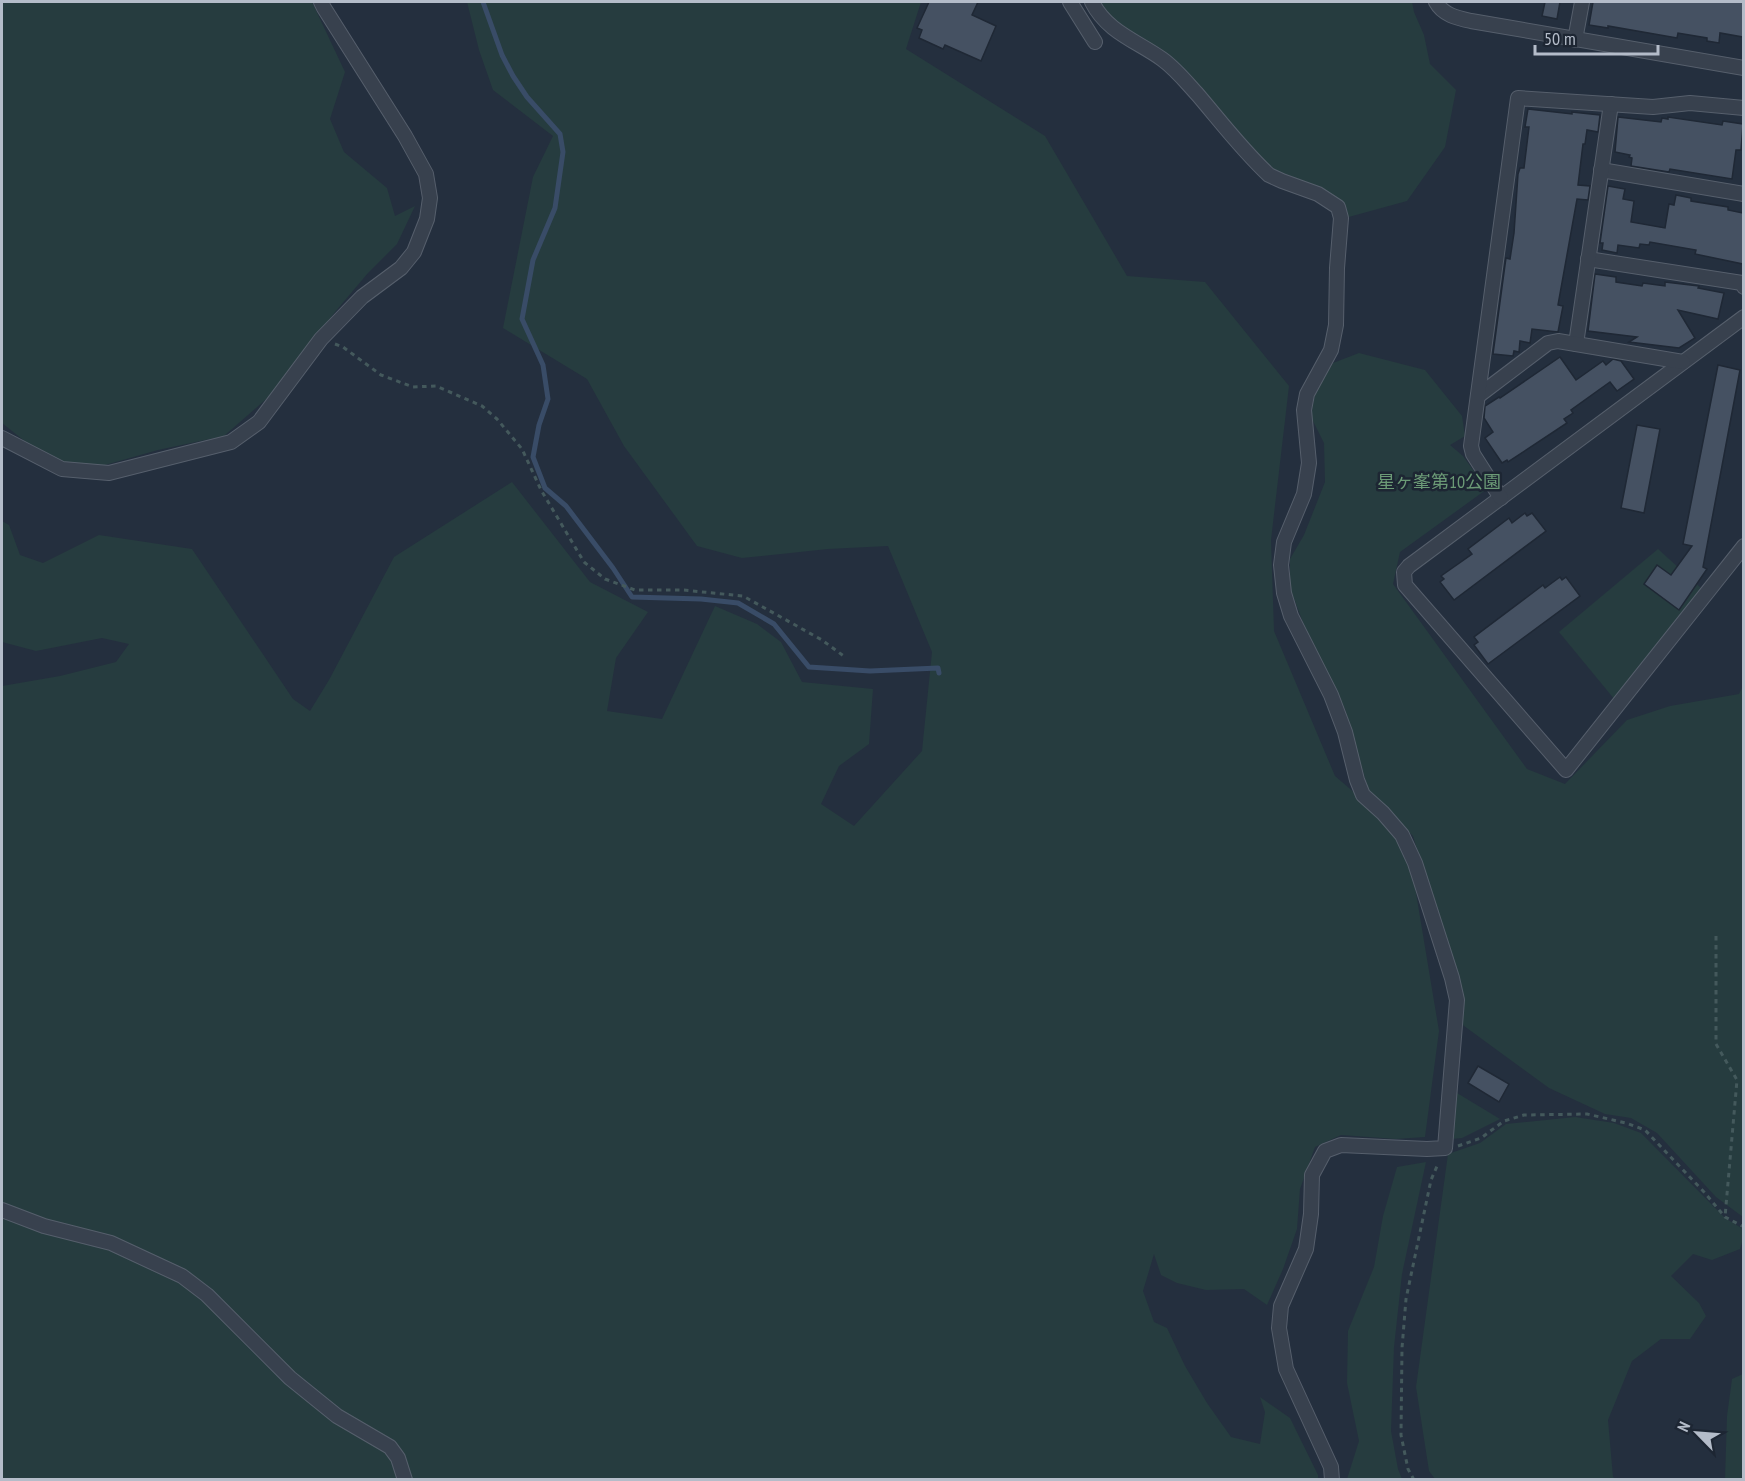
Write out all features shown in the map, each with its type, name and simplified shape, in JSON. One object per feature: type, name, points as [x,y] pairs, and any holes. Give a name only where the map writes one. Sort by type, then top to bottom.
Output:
[{"type":"street","points":[[2,438],[62,469],[109,473],[231,442],[259,422],[321,339],[362,297],[401,268],[414,252],[427,219],[430,198],[426,174],[405,136],[321,2]]},
{"type":"street","points":[[1070,2],[1095,42]]},
{"type":"street","points":[[1092,2],[1109,26],[1162,59],[1182,78],[1269,175],[1282,182],[1318,194],[1338,207],[1341,218],[1336,325],[1331,350],[1307,394],[1304,410],[1309,463],[1304,494],[1284,542],[1281,565],[1284,593],[1291,616],[1331,695],[1345,732],[1363,795],[1402,835],[1415,863],[1457,1000],[1445,1148],[1341,1145],[1325,1151],[1312,1175],[1311,1214],[1306,1249],[1281,1306],[1279,1328],[1286,1369],[1331,1467],[1332,1479]]},
{"type":"street","points":[[1436,2],[1451,17],[1743,68]]},
{"type":"street","points":[[1575,40],[1582,2]]},
{"type":"street","points":[[1501,498],[1473,454],[1471,446],[1518,98],[1653,106],[1690,103],[1743,108]]},
{"type":"street","points":[[1576,344],[1611,104]]},
{"type":"street","points":[[1601,170],[1743,194]]},
{"type":"street","points":[[1588,259],[1742,283],[1743,287]]},
{"type":"street","points":[[1743,317],[1409,566],[1404,572],[1405,585],[1566,770],[1743,546]]},
{"type":"street","points":[[1478,396],[1548,344],[1558,341],[1683,362]]},
{"type":"street","points":[[2,1210],[44,1226],[111,1243],[182,1276],[207,1295],[290,1378],[337,1416],[390,1448],[398,1458],[405,1479]]},
{"type":"path","points":[[321,339],[343,347],[381,375],[413,387],[436,386],[482,406],[497,419],[522,449],[541,490],[584,562],[605,579],[635,590],[683,590],[743,596],[822,640],[845,657]]},
{"type":"path","points":[[1716,936],[1716,1044],[1737,1080],[1725,1217]]},
{"type":"path","points":[[1414,1479],[1408,1469],[1401,1435],[1402,1348],[1406,1299],[1431,1180],[1445,1148],[1460,1146],[1481,1138],[1504,1121],[1524,1115],[1587,1114],[1626,1123],[1645,1130],[1725,1217],[1743,1227]]},
{"type":"green space","points":[[2,2],[312,2],[345,72],[330,119],[344,152],[387,188],[395,216],[415,206],[397,244],[368,273],[335,312],[272,394],[224,436],[158,450],[98,467],[64,465],[37,451],[2,423]]},
{"type":"green space","points":[[467,2],[921,2],[906,49],[1045,136],[1127,276],[1205,282],[1289,386],[1271,540],[1274,631],[1335,776],[1392,825],[1413,875],[1439,1031],[1425,1137],[1396,1139],[1341,1135],[1315,1147],[1300,1189],[1297,1229],[1267,1305],[1244,1289],[1206,1290],[1177,1283],[1161,1275],[1154,1254],[1143,1291],[1154,1322],[1167,1328],[1185,1366],[1231,1437],[1260,1444],[1265,1412],[1260,1397],[1290,1418],[1318,1479],[2,1479],[2,686],[60,676],[116,662],[129,644],[102,638],[36,651],[2,642],[2,521],[9,525],[20,555],[43,563],[99,535],[192,549],[293,699],[310,711],[329,680],[394,557],[512,482],[590,582],[648,612],[616,658],[607,711],[662,719],[715,606],[757,624],[781,642],[802,682],[873,689],[869,744],[839,766],[821,804],[854,826],[922,751],[932,652],[888,546],[828,549],[742,558],[697,546],[624,446],[587,379],[503,328],[533,177],[553,136],[493,90],[479,50]]},
{"type":"green space","points":[[1094,2],[1412,2],[1424,35],[1430,64],[1456,90],[1445,147],[1407,201],[1345,218],[1321,194],[1262,173],[1175,74]]},
{"type":"green space","name":"星ヶ峯第10公園","points":[[1359,353],[1425,370],[1462,416],[1465,436],[1450,445],[1463,456],[1487,489],[1400,552],[1393,584],[1527,769],[1565,784],[1627,720],[1670,706],[1739,694],[1743,686],[1743,1217],[1716,1197],[1657,1133],[1631,1118],[1605,1114],[1549,1088],[1460,1023],[1461,994],[1413,836],[1369,792],[1345,709],[1307,633],[1290,588],[1290,559],[1304,535],[1325,482],[1324,443],[1311,417],[1315,393],[1333,363]]},
{"type":"green space","points":[[1658,549],[1702,589],[1615,700],[1559,632]]},
{"type":"green space","points":[[1457,1093],[1500,1119],[1462,1138],[1451,1139]]},
{"type":"green space","points":[[1575,1117],[1614,1123],[1641,1133],[1725,1218],[1743,1229],[1740,1249],[1712,1260],[1693,1254],[1671,1276],[1699,1303],[1706,1316],[1690,1339],[1661,1339],[1632,1361],[1608,1420],[1613,1477],[1616,1479],[1435,1479],[1429,1471],[1416,1387],[1448,1154],[1480,1143],[1506,1124]]},
{"type":"green space","points":[[1426,1162],[1402,1274],[1394,1347],[1391,1431],[1402,1479],[1347,1479],[1359,1441],[1347,1383],[1348,1331],[1374,1267],[1383,1216],[1397,1167]]},
{"type":"green space","points":[[1743,1374],[1743,1479],[1725,1479],[1727,1416],[1732,1379]]},
{"type":"building","points":[[929,2],[978,2],[972,15],[996,26],[981,61],[945,45],[943,49],[919,38],[922,30],[917,28]]},
{"type":"building","points":[[1545,2],[1560,2],[1557,19],[1542,16]]},
{"type":"building","points":[[1593,2],[1743,2],[1743,37],[1720,33],[1719,43],[1707,41],[1707,38],[1678,33],[1677,38],[1589,25]]},
{"type":"building","points":[[1528,109],[1600,115],[1598,132],[1587,130],[1585,144],[1583,144],[1578,185],[1590,186],[1588,200],[1577,199],[1558,305],[1563,306],[1558,332],[1532,329],[1530,343],[1520,341],[1519,352],[1514,351],[1513,356],[1493,354],[1506,258],[1510,259],[1514,233],[1518,174],[1520,168],[1524,168],[1529,127],[1525,127]]},
{"type":"building","points":[[1618,117],[1661,122],[1662,118],[1668,119],[1668,117],[1722,125],[1723,121],[1743,124],[1741,150],[1736,150],[1732,179],[1670,169],[1669,172],[1631,166],[1630,155],[1615,152]]},
{"type":"building","points":[[1608,186],[1625,189],[1623,199],[1634,201],[1631,222],[1665,228],[1669,204],[1674,205],[1676,195],[1691,198],[1691,201],[1728,207],[1728,210],[1743,213],[1743,264],[1695,254],[1696,250],[1650,242],[1649,245],[1640,244],[1639,248],[1618,245],[1617,253],[1602,250],[1603,243],[1600,243]]},
{"type":"building","points":[[1595,274],[1616,277],[1616,282],[1642,286],[1643,283],[1665,286],[1665,282],[1699,286],[1698,288],[1724,293],[1718,319],[1678,310],[1695,338],[1679,348],[1629,342],[1637,337],[1588,331]]},
{"type":"building","points":[[1560,357],[1576,380],[1603,361],[1606,365],[1613,359],[1621,361],[1634,379],[1617,391],[1610,382],[1571,410],[1573,413],[1564,419],[1567,423],[1508,462],[1507,460],[1502,463],[1485,438],[1493,432],[1484,418],[1485,406]]},
{"type":"building","points":[[1718,365],[1740,370],[1703,567],[1707,569],[1679,610],[1644,584],[1657,565],[1671,575],[1692,546],[1683,544]]},
{"type":"building","points":[[1637,425],[1660,429],[1644,513],[1621,508]]},
{"type":"building","points":[[1525,513],[1527,516],[1532,513],[1546,531],[1454,600],[1440,582],[1444,579],[1441,576],[1472,554],[1468,549],[1509,518],[1512,523]]},
{"type":"building","points":[[1560,577],[1562,580],[1566,577],[1580,596],[1488,664],[1474,645],[1478,642],[1474,637],[1543,585],[1545,588]]},
{"type":"building","points":[[1478,1066],[1509,1084],[1499,1102],[1468,1083]]},
{"type":"waterway","points":[[483,2],[502,55],[513,76],[527,97],[560,134],[563,152],[555,208],[533,260],[522,319],[543,365],[548,399],[539,425],[533,457],[545,488],[566,506],[632,597],[701,599],[738,603],[774,624],[809,667],[870,671],[938,668],[939,673]]}]
